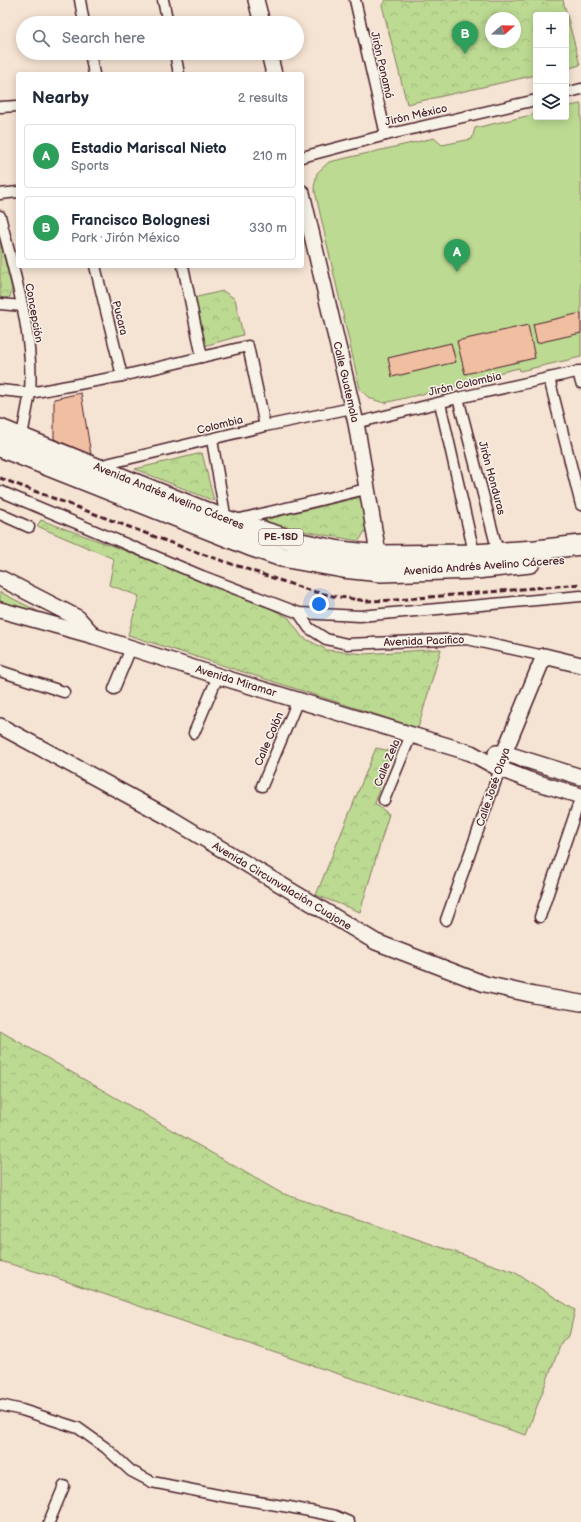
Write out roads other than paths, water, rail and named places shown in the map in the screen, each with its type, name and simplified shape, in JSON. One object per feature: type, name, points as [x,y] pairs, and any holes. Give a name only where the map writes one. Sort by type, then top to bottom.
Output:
[{"type":"highway","name":"Avenida Andrés Avelino Cáceres","points":[[0,429],[21,446],[250,546],[282,557],[343,568],[380,564],[500,559],[581,559]]},
{"type":"highway","name":"Avenida Andrés Avelino Cáceres","points":[[0,447],[21,446],[95,467],[227,521],[301,543],[340,551],[380,564]]},
{"type":"highway","name":"Avenida Andrés Avelino Cáceres","points":[[500,559],[581,545]]},
{"type":"main road","points":[[256,0],[260,16]]},
{"type":"main road","points":[[271,60],[274,72]]},
{"type":"main road","name":"Calle Guatemala","points":[[304,208],[306,224],[356,423],[366,489],[380,564]]},
{"type":"main road","points":[[0,578],[78,618],[94,636]]},
{"type":"main road","name":"Avenida Miramar","points":[[0,610],[94,636],[218,676],[471,753],[500,769],[529,780],[581,796]]},
{"type":"main road","name":"Avenida Pacifico","points":[[544,656],[581,665]]},
{"type":"main road","name":"Calle José Olaya","points":[[500,769],[504,753],[544,656]]},
{"type":"main road","name":"Avenida Circunvalación Cuajone","points":[[0,726],[170,818],[376,942],[485,984],[534,995],[581,1003]]},
{"type":"main road","name":"Avenida Miramar","points":[[471,753],[504,753],[581,777]]},
{"type":"street","points":[[80,0],[83,16]]},
{"type":"street","points":[[163,0],[166,16]]},
{"type":"street","name":"Jirón Panamá","points":[[355,0],[386,134]]},
{"type":"street","points":[[91,60],[94,72]]},
{"type":"street","points":[[176,60],[179,72]]},
{"type":"street","points":[[569,92],[581,90]]},
{"type":"street","name":"Jirón México","points":[[304,156],[386,134],[533,101]]},
{"type":"street","points":[[0,107],[16,106]]},
{"type":"street","points":[[0,194],[16,192]]},
{"type":"street","name":"Concepción","points":[[0,216],[22,306],[31,370],[30,393],[21,446]]},
{"type":"street","name":"Pucara","points":[[95,268],[122,376]]},
{"type":"street","points":[[183,268],[202,357]]},
{"type":"street","points":[[0,304],[22,306]]},
{"type":"street","points":[[0,390],[30,393],[122,376],[248,346],[265,426]]},
{"type":"street","points":[[580,371],[581,383]]},
{"type":"street","name":"Jirón Colombia","points":[[356,423],[458,398],[580,371]]},
{"type":"street","points":[[549,378],[581,506]]},
{"type":"street","name":"Jirón Honduras","points":[[458,398],[500,559]]},
{"type":"street","points":[[440,403],[475,561]]},
{"type":"street","name":"Colombia","points":[[95,467],[265,426],[352,408]]},
{"type":"street","points":[[212,440],[227,521],[366,489]]},
{"type":"street","points":[[0,491],[202,576],[299,613],[360,616],[581,596]]},
{"type":"street","points":[[0,514],[29,527]]},
{"type":"street","name":"Avenida Pacifico","points":[[299,613],[309,628],[326,639],[347,644],[467,639],[544,656]]},
{"type":"street","points":[[114,689],[130,648]]},
{"type":"street","points":[[0,671],[64,692]]},
{"type":"street","points":[[194,733],[218,676]]},
{"type":"street","name":"Calle Colón","points":[[262,786],[298,700]]},
{"type":"street","name":"Calle Zela","points":[[384,800],[411,735]]},
{"type":"street","name":"Calle José Olaya","points":[[446,920],[500,769]]},
{"type":"street","points":[[540,917],[581,796]]},
{"type":"street","points":[[0,1405],[29,1412],[78,1428],[106,1448],[131,1471],[152,1482],[228,1497],[289,1506],[335,1516],[348,1522]]},
{"type":"street","points":[[49,1522],[64,1486]]},
{"type":"railway","points":[[0,478],[182,547],[311,591],[333,596],[367,601],[395,600],[581,584]]},
{"type":"place","name":"Francisco Bolognesi","points":[[465,54]]},
{"type":"place","name":"Estadio Mariscal Nieto","points":[[457,272]]}]
